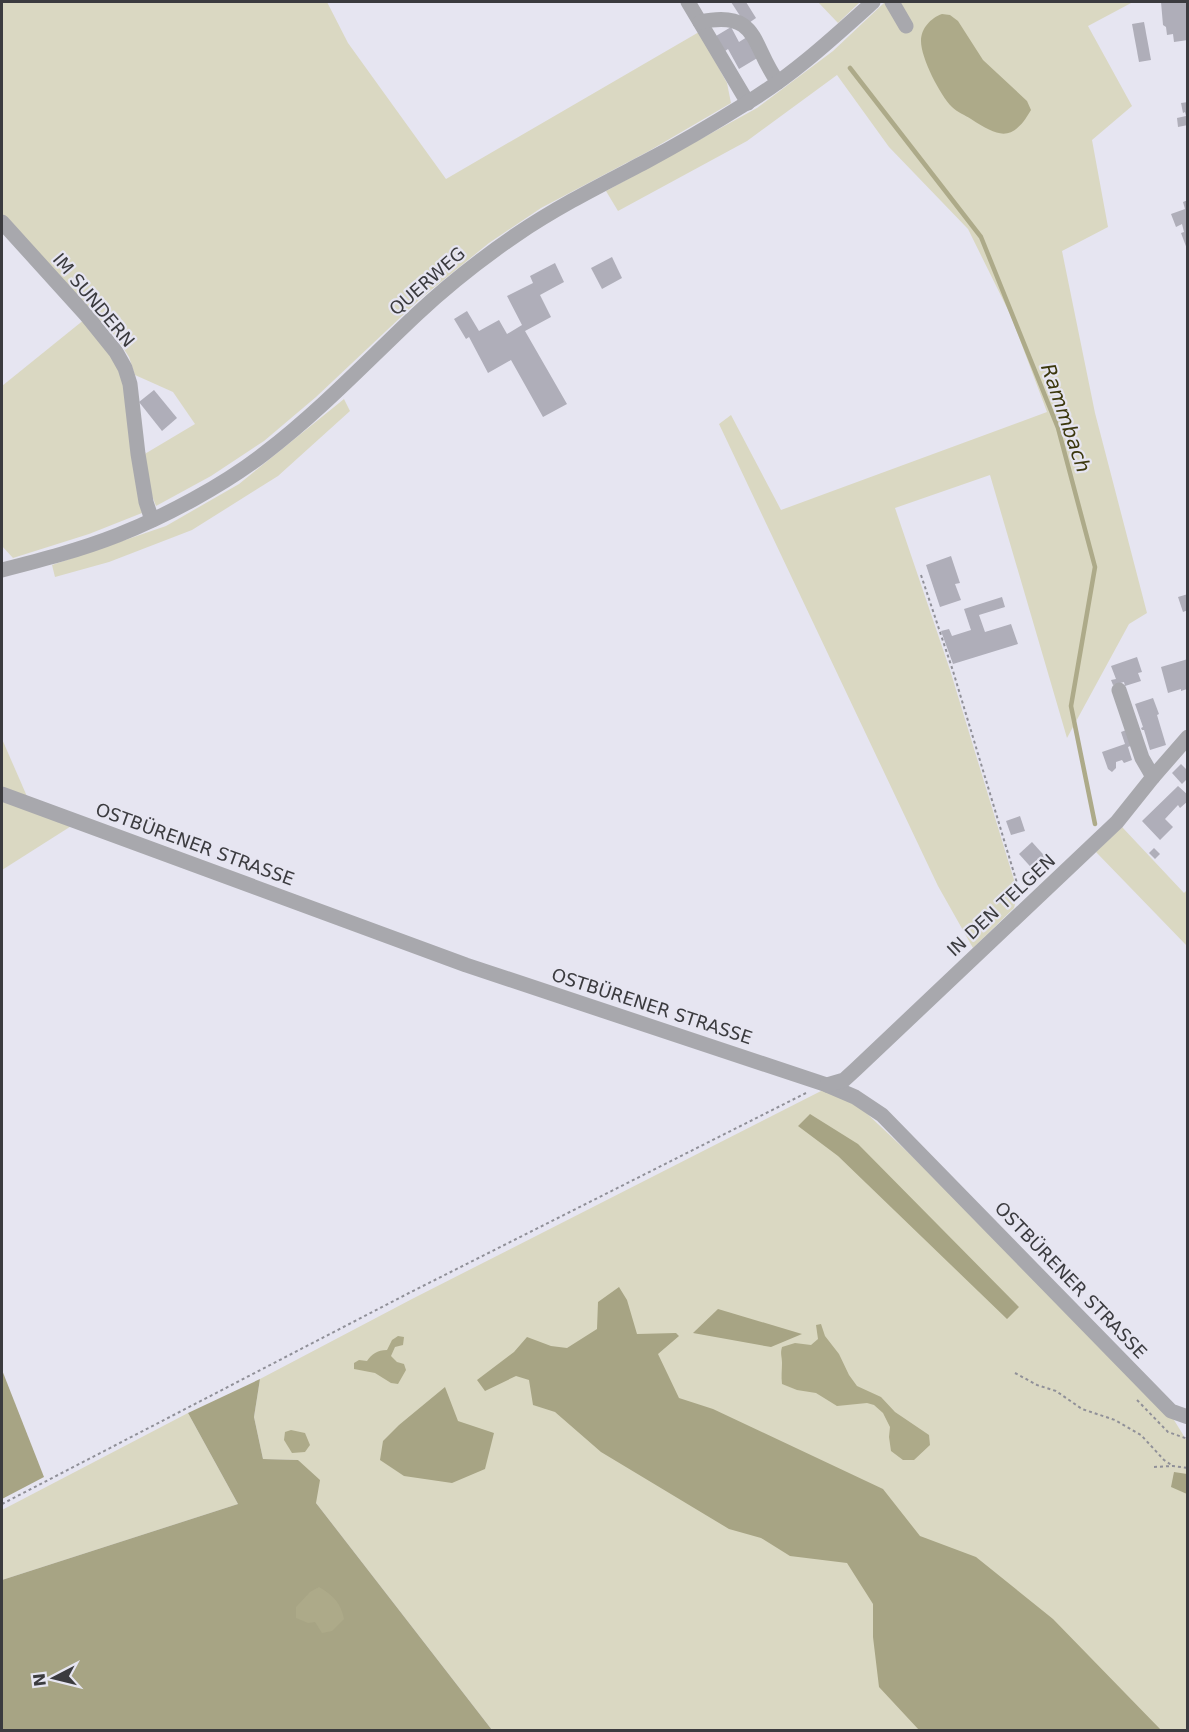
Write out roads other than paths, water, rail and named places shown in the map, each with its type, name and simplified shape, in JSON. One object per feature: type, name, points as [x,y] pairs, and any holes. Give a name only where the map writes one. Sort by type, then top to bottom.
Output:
[{"type":"street","points":[[688,2],[748,103]]},
{"type":"street","name":"QUERWEG","points":[[2,570],[118,535],[216,486],[264,454],[323,405],[418,313],[494,250],[545,215],[653,158],[748,103],[836,36],[873,2]]},
{"type":"street","points":[[892,2],[906,26]]},
{"type":"street","points":[[700,22],[717,18],[726,19],[734,20],[748,28],[778,82]]},
{"type":"street","name":"IM SUNDERN","points":[[2,222],[87,316],[116,352],[125,368],[130,384],[146,502],[152,520]]},
{"type":"street","points":[[1119,690],[1142,758],[1153,777]]},
{"type":"street","name":"IN DEN TELGEN","points":[[827,1085],[844,1080],[1117,822],[1188,737]]},
{"type":"street","name":"OSTBÜRENER STRASSE","points":[[2,794],[466,965],[827,1085],[855,1097],[882,1115],[1171,1411],[1188,1417]]},
{"type":"waterway","name":"Rammbach","points":[[850,68],[981,237],[1058,428],[1095,567],[1071,706],[1095,824]]}]
